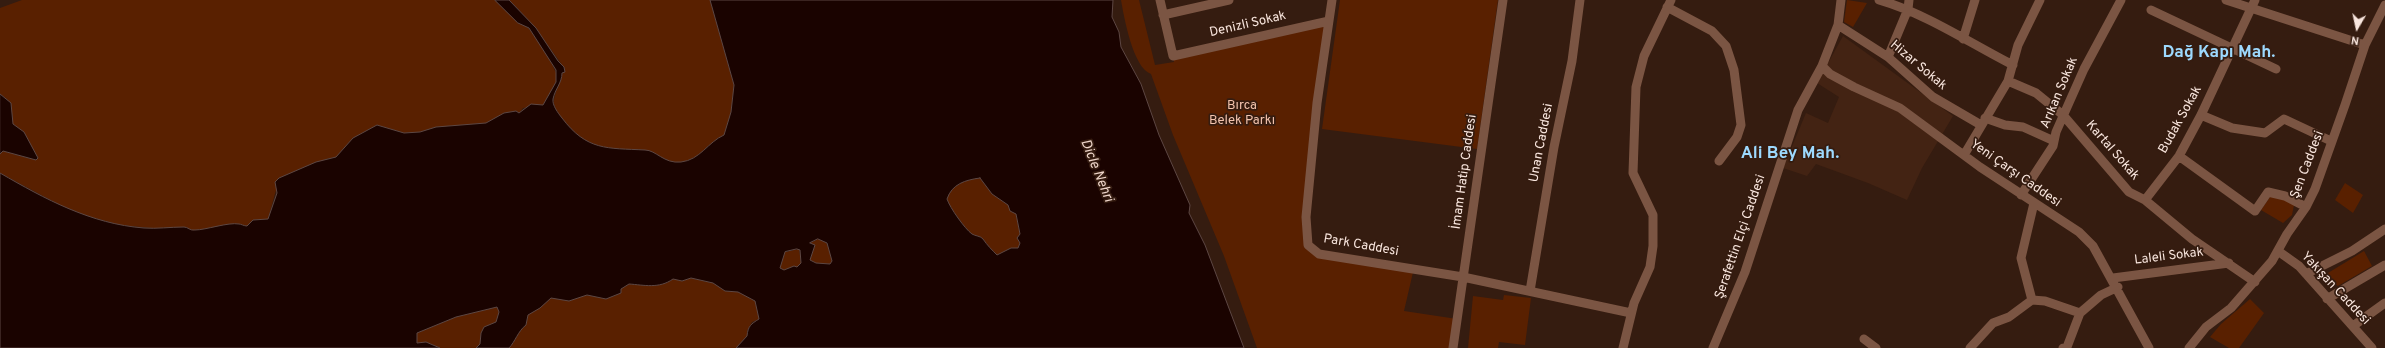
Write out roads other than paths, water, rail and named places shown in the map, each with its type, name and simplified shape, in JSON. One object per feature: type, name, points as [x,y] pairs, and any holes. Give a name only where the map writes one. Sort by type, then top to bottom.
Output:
[{"type":"street","points":[[1160,0],[1163,15],[1229,0]]},
{"type":"street","name":"Park Caddesi","points":[[1332,0],[1313,147],[1306,218],[1308,245],[1319,254],[1463,277],[1631,313]]},
{"type":"street","name":"İmam Hatip Caddesi","points":[[1453,348],[1503,0]]},
{"type":"street","name":"Unan Caddesi","points":[[1530,291],[1554,147],[1572,62],[1580,0]]},
{"type":"street","name":"Şerafettin Elçi Caddesi","points":[[1713,348],[1745,272],[1798,110],[1822,66],[1838,25],[1841,0]]},
{"type":"street","points":[[1878,0],[1908,4],[1963,40],[2013,65]]},
{"type":"street","points":[[1963,40],[1974,0]]},
{"type":"street","points":[[1964,155],[2008,81],[2018,45],[2040,0]]},
{"type":"street","name":"Arıkan Sokak","points":[[2021,195],[2034,178],[2054,141],[2063,115],[2084,69],[2121,0]]},
{"type":"street","points":[[2226,0],[2365,44]]},
{"type":"street","name":"Budak Sokak","points":[[2145,200],[2179,156],[2201,116],[2255,0]]},
{"type":"street","points":[[1623,348],[1631,313],[1650,267],[1653,246],[1653,215],[1634,173],[1636,87],[1644,56],[1669,3],[1712,32],[1726,46],[1734,70],[1741,124],[1737,137],[1719,161]]},
{"type":"street","points":[[1888,57],[1908,4]]},
{"type":"street","name":"Şen Caddesi","points":[[2189,348],[2206,327],[2231,308],[2255,282],[2272,261],[2286,234],[2306,207],[2315,190],[2365,44],[2385,5]]},
{"type":"street","points":[[2151,10],[2276,69]]},
{"type":"street","name":"Denizli Sokak","points":[[1163,15],[1173,56],[1329,21]]},
{"type":"street","name":"Hizar Sokak","points":[[1838,25],[1888,57],[1933,97],[1983,122],[2023,128],[2054,141]]},
{"type":"street","name":"Yeni Çarşı Caddesi","points":[[1822,66],[1830,74],[1854,87],[1900,108],[2021,195],[2079,232],[2093,246],[2113,278],[2149,348]]},
{"type":"street","name":"Kartal Sokak","points":[[2008,81],[2036,93],[2063,115],[2129,192],[2145,200],[2192,240],[2229,263],[2255,282]]},
{"type":"street","points":[[2201,116],[2232,128],[2265,133],[2284,119],[2331,141]]},
{"type":"street","points":[[2179,156],[2255,211],[2268,192],[2285,196],[2306,207]]},
{"type":"street","points":[[2032,300],[2021,258],[2034,203]]},
{"type":"street","points":[[2306,274],[2352,252],[2385,229]]},
{"type":"street","name":"Yakışan Caddesi","points":[[2278,251],[2299,266],[2372,348]]},
{"type":"street","name":"Laleli Sokak","points":[[2113,278],[2229,263]]},
{"type":"street","points":[[2327,298],[2385,265]]},
{"type":"street","points":[[2063,348],[2067,347],[2080,313],[2101,295],[2118,288]]},
{"type":"street","points":[[1970,348],[1993,323],[2009,317],[2032,300],[2045,301],[2080,313]]},
{"type":"street","points":[[2353,326],[2385,303]]},
{"type":"street","points":[[1864,339],[1876,348]]},
{"type":"water","name":"Dicle Nehri","points":[[495,0],[509,0],[536,28],[558,61],[564,67],[565,72],[562,73],[561,80],[554,95],[553,104],[571,129],[580,137],[599,146],[645,150],[653,152],[670,161],[681,162],[688,161],[693,158],[724,135],[731,112],[734,85],[710,0],[1113,0],[1112,17],[1119,32],[1121,47],[1141,84],[1159,135],[1190,205],[1189,213],[1205,245],[1244,348],[736,348],[747,336],[750,326],[759,319],[755,301],[738,292],[725,291],[713,283],[691,278],[682,281],[673,279],[657,285],[629,284],[621,289],[621,293],[606,299],[587,295],[569,301],[551,298],[540,308],[528,315],[526,325],[509,348],[476,348],[480,344],[481,333],[484,327],[496,322],[499,312],[497,307],[456,317],[417,333],[417,343],[426,342],[440,348],[0,348],[0,173],[51,201],[69,209],[87,216],[124,226],[149,228],[184,227],[193,230],[229,224],[247,226],[253,220],[268,219],[277,193],[275,182],[279,178],[316,162],[336,157],[353,138],[377,125],[404,133],[420,132],[436,127],[486,123],[504,113],[516,111],[519,113],[531,104],[543,105],[556,82],[556,70],[529,28],[518,23]],"holes":[[[980,178],[992,194],[1008,205],[1010,211],[1016,214],[1020,234],[1017,238],[1020,243],[1018,248],[1011,248],[997,255],[982,238],[973,235],[969,231],[951,208],[947,199],[952,190],[964,182]],[[818,239],[827,243],[832,261],[830,264],[816,263],[810,260],[815,245],[810,243]],[[797,249],[800,250],[801,263],[797,267],[794,266],[784,270],[780,268],[785,252]]]},
{"type":"water","points":[[0,94],[11,103],[13,124],[24,132],[38,158],[36,160],[3,151],[0,154]]},
{"type":"district","name":"Dağ Kapı Mah.","points":[[2219,54]]},
{"type":"district","name":"Ali Bey Mah.","points":[[1790,155]]},
{"type":"park label","name":"Bırca Belek Parkı","points":[[1242,114]]}]
